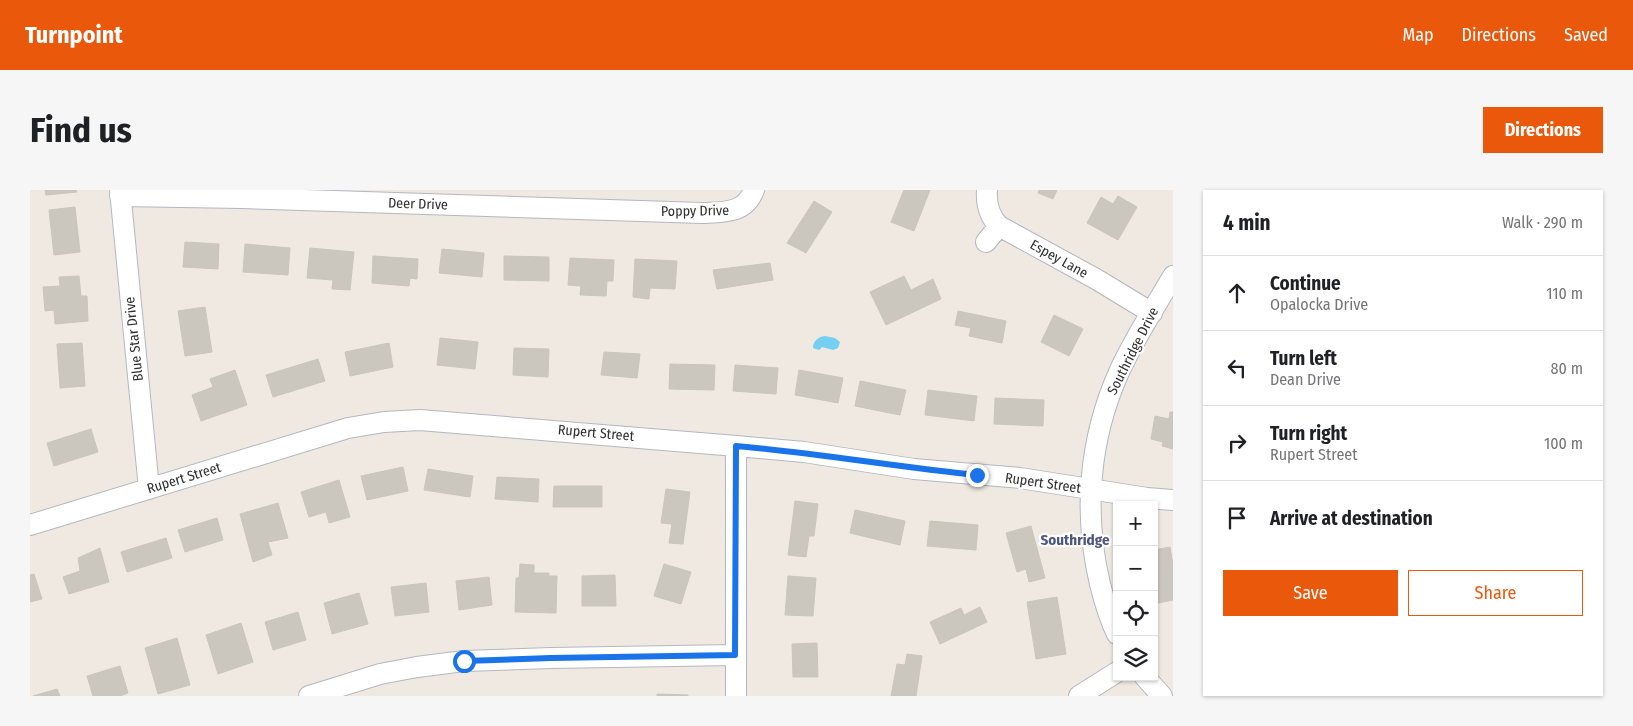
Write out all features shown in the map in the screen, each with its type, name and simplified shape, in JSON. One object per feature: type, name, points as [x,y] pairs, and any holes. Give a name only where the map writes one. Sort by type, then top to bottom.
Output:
[{"type":"street","name":"Poppy Drive","points":[[626,211],[731,212],[743,205],[754,190]]},
{"type":"street","points":[[986,242],[999,226],[989,212],[986,201],[987,190]]},
{"type":"street","name":"Deer Drive","points":[[120,193],[626,211]]},
{"type":"street","name":"Blue Star Drive","points":[[120,193],[149,489]]},
{"type":"street","name":"Espey Lane","points":[[999,226],[1096,279],[1152,313]]},
{"type":"street","name":"Southridge Drive","points":[[1113,623],[1103,597],[1094,562],[1090,525],[1090,489],[1096,441],[1106,405],[1119,371],[1173,276]]},
{"type":"street","name":"Rupert Street","points":[[30,525],[348,428],[384,422],[420,420],[804,452],[914,468],[1020,478],[1147,498],[1173,500]]},
{"type":"street","points":[[736,446],[736,696]]},
{"type":"street","points":[[309,696],[380,674],[464,661],[735,655]]},
{"type":"street","points":[[1079,696],[1113,675]]},
{"type":"street","points":[[1148,681],[1162,696]]},
{"type":"water","points":[[825,336],[835,338],[840,342],[838,348],[833,350],[822,347],[819,350],[813,348],[816,340]]},
{"type":"building","points":[[45,190],[76,190],[77,192],[46,195]]},
{"type":"building","points":[[904,190],[930,190],[914,231],[891,222]]},
{"type":"building","points":[[1039,190],[1057,190],[1053,199],[1038,193]]},
{"type":"building","points":[[1118,196],[1137,207],[1118,240],[1087,223],[1101,197],[1113,204]]},
{"type":"building","points":[[814,201],[832,212],[806,253],[787,243]]},
{"type":"building","points":[[75,207],[80,252],[54,255],[49,210]]},
{"type":"building","points":[[185,242],[219,244],[218,269],[183,267]]},
{"type":"building","points":[[245,244],[290,248],[288,275],[243,272]]},
{"type":"building","points":[[310,248],[354,252],[350,290],[332,289],[333,280],[307,278]]},
{"type":"building","points":[[442,249],[484,253],[482,277],[439,273]]},
{"type":"building","points":[[373,256],[418,259],[417,279],[410,278],[409,286],[372,283]]},
{"type":"building","points":[[504,256],[549,257],[549,281],[504,280]]},
{"type":"building","points":[[570,258],[614,260],[613,281],[607,281],[606,296],[580,295],[581,286],[568,285]]},
{"type":"building","points":[[635,259],[677,261],[675,289],[650,288],[649,299],[633,297]]},
{"type":"building","points":[[770,263],[773,280],[717,289],[713,270]]},
{"type":"building","points":[[79,276],[81,296],[87,296],[88,321],[55,324],[54,310],[45,311],[43,287],[60,286],[59,277]]},
{"type":"building","points":[[904,276],[911,290],[933,279],[941,299],[886,325],[870,292]]},
{"type":"building","points":[[205,307],[212,352],[185,356],[178,311]]},
{"type":"building","points":[[958,311],[1006,321],[1002,343],[969,336],[971,328],[955,325]]},
{"type":"building","points":[[1054,315],[1083,329],[1069,356],[1041,342]]},
{"type":"building","points":[[440,338],[478,342],[475,369],[437,365]]},
{"type":"building","points":[[82,343],[85,386],[60,388],[57,344]]},
{"type":"building","points":[[389,343],[393,367],[350,376],[345,352]]},
{"type":"building","points":[[514,348],[549,349],[548,377],[513,375]]},
{"type":"building","points":[[604,352],[640,354],[637,378],[601,375]]},
{"type":"building","points":[[318,359],[325,381],[273,397],[266,375]]},
{"type":"building","points":[[670,364],[715,365],[714,390],[669,389]]},
{"type":"building","points":[[735,365],[778,368],[776,394],[733,391]]},
{"type":"building","points":[[235,370],[247,405],[201,421],[192,395],[213,387],[210,379]]},
{"type":"building","points":[[799,370],[843,378],[838,403],[795,395]]},
{"type":"building","points":[[860,381],[906,390],[900,415],[855,406]]},
{"type":"building","points":[[928,390],[977,396],[974,421],[925,415]]},
{"type":"building","points":[[995,398],[1044,400],[1043,426],[994,424]]},
{"type":"building","points":[[1170,412],[1173,412],[1173,449],[1162,446],[1163,442],[1151,439],[1155,416],[1169,419]]},
{"type":"building","points":[[91,429],[98,452],[54,466],[47,443]]},
{"type":"building","points":[[403,467],[408,491],[367,500],[361,476]]},
{"type":"building","points":[[428,469],[473,476],[470,497],[424,490]]},
{"type":"building","points":[[497,477],[539,479],[538,502],[495,499]]},
{"type":"building","points":[[339,480],[350,517],[329,523],[326,512],[309,517],[301,492]]},
{"type":"building","points":[[554,486],[602,486],[602,507],[553,507]]},
{"type":"building","points":[[666,489],[690,492],[683,544],[669,543],[672,524],[661,523]]},
{"type":"building","points":[[795,501],[818,504],[814,536],[809,536],[806,557],[788,555]]},
{"type":"building","points":[[278,503],[288,538],[268,542],[272,555],[253,562],[240,514]]},
{"type":"building","points":[[855,510],[905,521],[900,545],[850,533]]},
{"type":"building","points":[[217,518],[223,540],[185,552],[178,530]]},
{"type":"building","points":[[930,521],[978,525],[976,550],[927,546]]},
{"type":"building","points":[[1031,526],[1045,578],[1029,582],[1026,569],[1017,572],[1006,533]]},
{"type":"building","points":[[166,538],[172,558],[127,572],[121,552]]},
{"type":"building","points":[[1170,547],[1173,565],[1173,600],[1158,603],[1158,591],[1158,549]]},
{"type":"building","points":[[100,548],[109,582],[69,594],[63,577],[80,571],[78,558]]},
{"type":"building","points":[[520,564],[534,565],[534,573],[549,573],[549,576],[557,576],[556,613],[515,612],[516,578],[519,578]]},
{"type":"building","points":[[664,564],[691,572],[681,604],[654,596]]},
{"type":"building","points":[[34,574],[42,599],[30,602],[30,575]]},
{"type":"building","points":[[615,575],[616,606],[582,606],[582,576]]},
{"type":"building","points":[[788,576],[816,578],[813,616],[785,615]]},
{"type":"building","points":[[489,577],[492,605],[459,610],[456,581]]},
{"type":"building","points":[[426,583],[429,612],[395,616],[391,587]]},
{"type":"building","points":[[359,593],[368,624],[332,634],[324,603]]},
{"type":"building","points":[[1057,597],[1066,654],[1036,659],[1027,602]]},
{"type":"building","points":[[980,607],[987,622],[940,644],[930,622],[961,608],[964,615]]},
{"type":"building","points":[[298,612],[306,640],[273,650],[265,622]]},
{"type":"building","points":[[241,623],[253,662],[218,674],[206,635]]},
{"type":"building","points":[[177,638],[190,685],[158,694],[145,648]]},
{"type":"building","points":[[817,643],[818,677],[793,677],[792,644]]},
{"type":"building","points":[[907,654],[922,656],[916,696],[891,696],[897,664],[905,665]]},
{"type":"building","points":[[120,666],[128,693],[120,696],[93,696],[87,676]]},
{"type":"building","points":[[57,689],[60,696],[33,696]]},
{"type":"building","points":[[657,694],[688,695],[688,696],[657,696]]},
{"type":"district","name":"Southridge","points":[[1075,540]]},
{"type":"route","points":[[464,661],[735,655],[736,446],[804,452],[977,475]]}]
